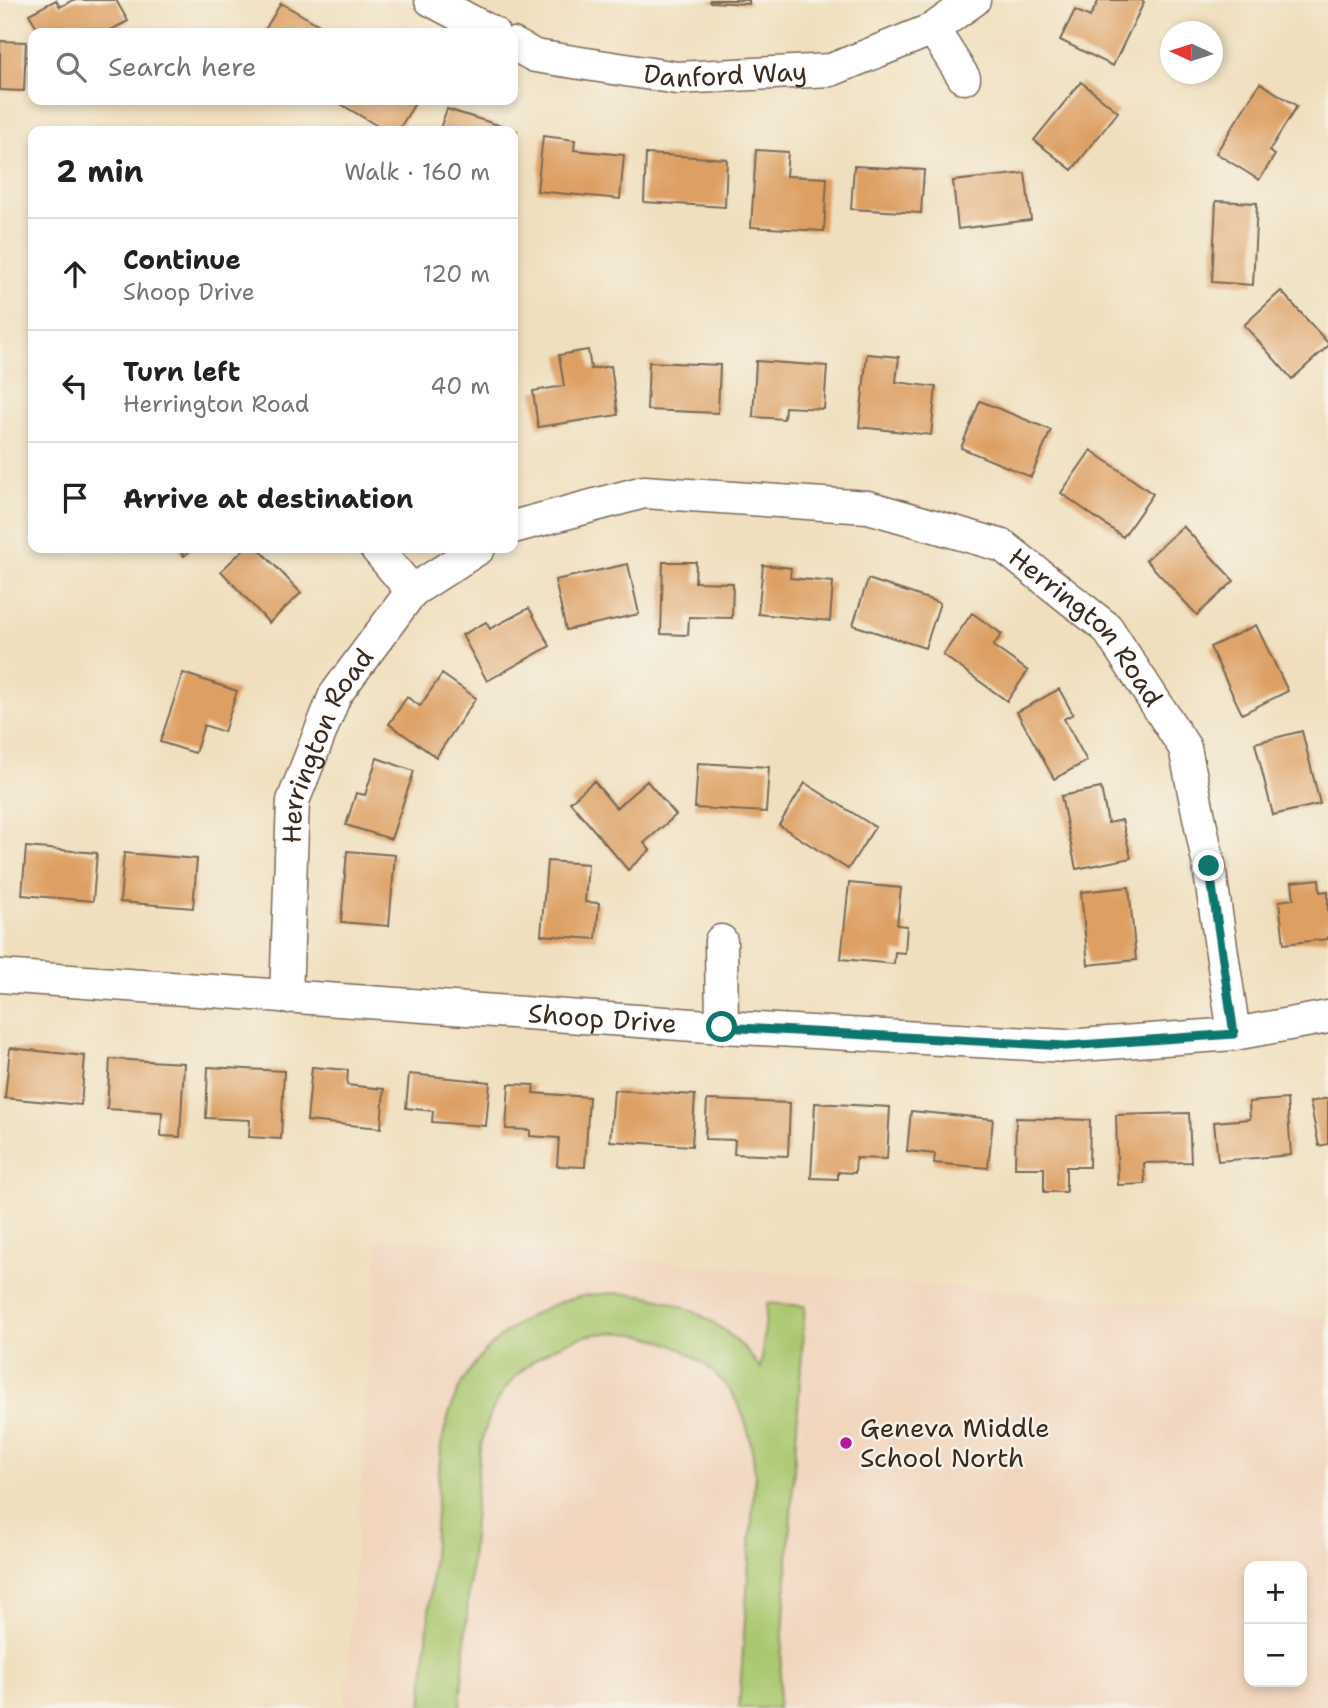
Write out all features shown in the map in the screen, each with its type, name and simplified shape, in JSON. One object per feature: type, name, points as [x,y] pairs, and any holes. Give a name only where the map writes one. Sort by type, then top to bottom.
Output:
[{"type":"street","points":[[432,0],[484,28]]},
{"type":"street","name":"Danford Way","points":[[518,47],[535,56],[677,78],[831,70],[933,29],[974,0]]},
{"type":"street","points":[[933,29],[964,78]]},
{"type":"street","name":"Herrington Road","points":[[518,526],[644,492],[867,507],[1003,546],[1107,628],[1185,748],[1209,866],[1234,1034]]},
{"type":"street","points":[[380,553],[412,591]]},
{"type":"street","name":"Herrington Road","points":[[286,997],[293,802],[335,695],[412,591],[471,553]]},
{"type":"street","points":[[721,940],[722,1027]]},
{"type":"street","name":"Shoop Drive","points":[[0,976],[722,1027],[1066,1046],[1234,1034],[1328,1017]]},
{"type":"shaded area","name":"Geneva Middle School North","points":[[378,1238],[1328,1319],[1328,1708],[345,1708]]},
{"type":"green space","points":[[615,1293],[665,1300],[697,1313],[739,1343],[761,1369],[767,1303],[805,1306],[778,1708],[739,1708],[755,1474],[745,1419],[722,1381],[703,1363],[681,1349],[657,1339],[607,1333],[581,1337],[537,1358],[512,1381],[493,1409],[479,1455],[460,1708],[422,1708],[441,1446],[458,1390],[480,1357],[510,1329],[527,1318],[564,1301],[587,1295]]},
{"type":"building","points":[[56,0],[60,7],[73,0],[116,0],[128,21],[115,28],[37,28],[29,14]]},
{"type":"building","points":[[749,0],[749,4],[710,2]]},
{"type":"building","points":[[1099,0],[1144,2],[1113,66],[1060,40],[1075,10],[1090,17]]},
{"type":"building","points":[[281,3],[324,28],[266,28]]},
{"type":"building","points":[[0,41],[26,42],[24,91],[0,90]]},
{"type":"building","points":[[1081,82],[1118,112],[1072,170],[1034,140]]},
{"type":"building","points":[[1260,83],[1297,106],[1269,151],[1275,155],[1259,180],[1216,153]]},
{"type":"building","points":[[342,105],[414,105],[401,126],[378,126]]},
{"type":"building","points":[[447,109],[501,126],[441,126]]},
{"type":"building","points":[[543,136],[575,140],[574,150],[624,155],[620,199],[537,191]]},
{"type":"building","points":[[756,150],[788,152],[786,176],[827,178],[824,231],[751,227]]},
{"type":"building","points":[[646,154],[727,159],[725,207],[644,202]]},
{"type":"building","points":[[854,166],[924,170],[921,213],[851,209]]},
{"type":"building","points":[[1025,173],[1031,220],[958,229],[953,181]]},
{"type":"building","points":[[1216,201],[1257,203],[1253,285],[1212,282]]},
{"type":"building","points":[[1281,291],[1328,343],[1328,346],[1292,379],[1244,325]]},
{"type":"building","points":[[588,350],[591,369],[611,366],[618,415],[538,427],[533,391],[564,386],[559,355]]},
{"type":"building","points":[[867,354],[899,357],[896,382],[936,387],[931,435],[859,427]]},
{"type":"building","points":[[756,361],[827,366],[824,409],[785,407],[784,419],[753,417]]},
{"type":"building","points":[[649,362],[720,365],[718,413],[647,410]]},
{"type":"building","points":[[980,401],[1051,430],[1031,477],[961,448]]},
{"type":"building","points":[[1091,450],[1153,494],[1123,537],[1061,493]]},
{"type":"building","points":[[1183,526],[1234,581],[1197,615],[1146,560]]},
{"type":"building","points":[[240,553],[263,553],[301,593],[269,623],[221,571]]},
{"type":"building","points":[[663,562],[696,562],[695,582],[733,583],[732,618],[689,617],[688,635],[661,634]]},
{"type":"building","points":[[628,564],[639,614],[566,630],[555,580]]},
{"type":"building","points":[[763,565],[791,568],[790,578],[833,582],[830,621],[758,614]]},
{"type":"building","points":[[868,579],[940,603],[925,648],[853,625]]},
{"type":"building","points":[[529,608],[550,646],[487,681],[462,635],[486,622],[490,629]]},
{"type":"building","points":[[972,613],[1002,634],[993,646],[1028,671],[1007,701],[943,655]]},
{"type":"building","points":[[1256,625],[1288,691],[1242,714],[1210,647]]},
{"type":"building","points":[[183,673],[237,691],[224,732],[204,725],[195,753],[160,742]]},
{"type":"building","points":[[442,674],[476,698],[436,757],[389,724],[407,697],[420,706]]},
{"type":"building","points":[[1059,689],[1073,714],[1064,719],[1087,761],[1054,779],[1017,712]]},
{"type":"building","points":[[1302,731],[1320,804],[1273,815],[1255,743]]},
{"type":"building","points":[[377,758],[414,771],[391,839],[346,825],[356,793],[365,795]]},
{"type":"building","points":[[698,763],[769,767],[766,812],[695,808]]},
{"type":"building","points":[[594,781],[616,808],[647,781],[676,815],[644,843],[650,850],[628,870],[570,802]]},
{"type":"building","points":[[805,783],[875,827],[848,869],[779,825]]},
{"type":"building","points":[[1101,788],[1108,823],[1122,820],[1131,858],[1076,869],[1061,796]]},
{"type":"building","points":[[26,847],[97,853],[93,901],[22,895]]},
{"type":"building","points":[[347,851],[395,855],[389,926],[341,922]]},
{"type":"building","points":[[124,853],[197,859],[193,908],[120,902]]},
{"type":"building","points":[[547,861],[588,864],[585,902],[599,903],[596,939],[541,935]]},
{"type":"building","points":[[1319,879],[1320,892],[1328,891],[1328,939],[1284,944],[1279,901],[1294,899],[1292,882]]},
{"type":"building","points":[[849,883],[901,888],[897,925],[907,926],[905,953],[895,952],[894,964],[841,959]]},
{"type":"building","points":[[1129,887],[1136,960],[1088,965],[1081,892]]},
{"type":"building","points":[[10,1048],[85,1056],[81,1105],[5,1098]]},
{"type":"building","points":[[110,1059],[184,1063],[180,1137],[161,1136],[162,1112],[107,1109]]},
{"type":"building","points":[[208,1067],[284,1071],[281,1139],[249,1137],[250,1120],[206,1118]]},
{"type":"building","points":[[312,1067],[348,1070],[347,1085],[384,1089],[381,1128],[307,1121]]},
{"type":"building","points":[[409,1074],[490,1082],[486,1126],[432,1122],[433,1111],[406,1108]]},
{"type":"building","points":[[509,1084],[534,1085],[533,1093],[589,1097],[585,1167],[557,1166],[559,1138],[530,1136],[530,1130],[506,1129]]},
{"type":"building","points":[[614,1090],[695,1095],[692,1146],[610,1141]]},
{"type":"building","points":[[1328,1098],[1328,1144],[1319,1146],[1310,1102]]},
{"type":"building","points":[[1287,1099],[1291,1155],[1218,1161],[1214,1122],[1250,1119],[1249,1102]]},
{"type":"building","points":[[707,1100],[790,1103],[788,1156],[734,1154],[735,1140],[705,1139]]},
{"type":"building","points":[[815,1103],[890,1107],[887,1159],[856,1158],[855,1173],[838,1172],[838,1179],[811,1178]]},
{"type":"building","points":[[911,1111],[993,1119],[988,1168],[934,1163],[935,1154],[907,1151]]},
{"type":"building","points":[[1189,1113],[1191,1162],[1144,1163],[1145,1184],[1118,1185],[1116,1115]]},
{"type":"building","points":[[1016,1118],[1090,1120],[1089,1167],[1066,1167],[1066,1192],[1044,1192],[1044,1168],[1015,1168]]},
{"type":"place","name":"Geneva Middle School North","points":[[846,1443]]},
{"type":"route","points":[[722,1027],[1066,1046],[1234,1034],[1209,866]]}]
